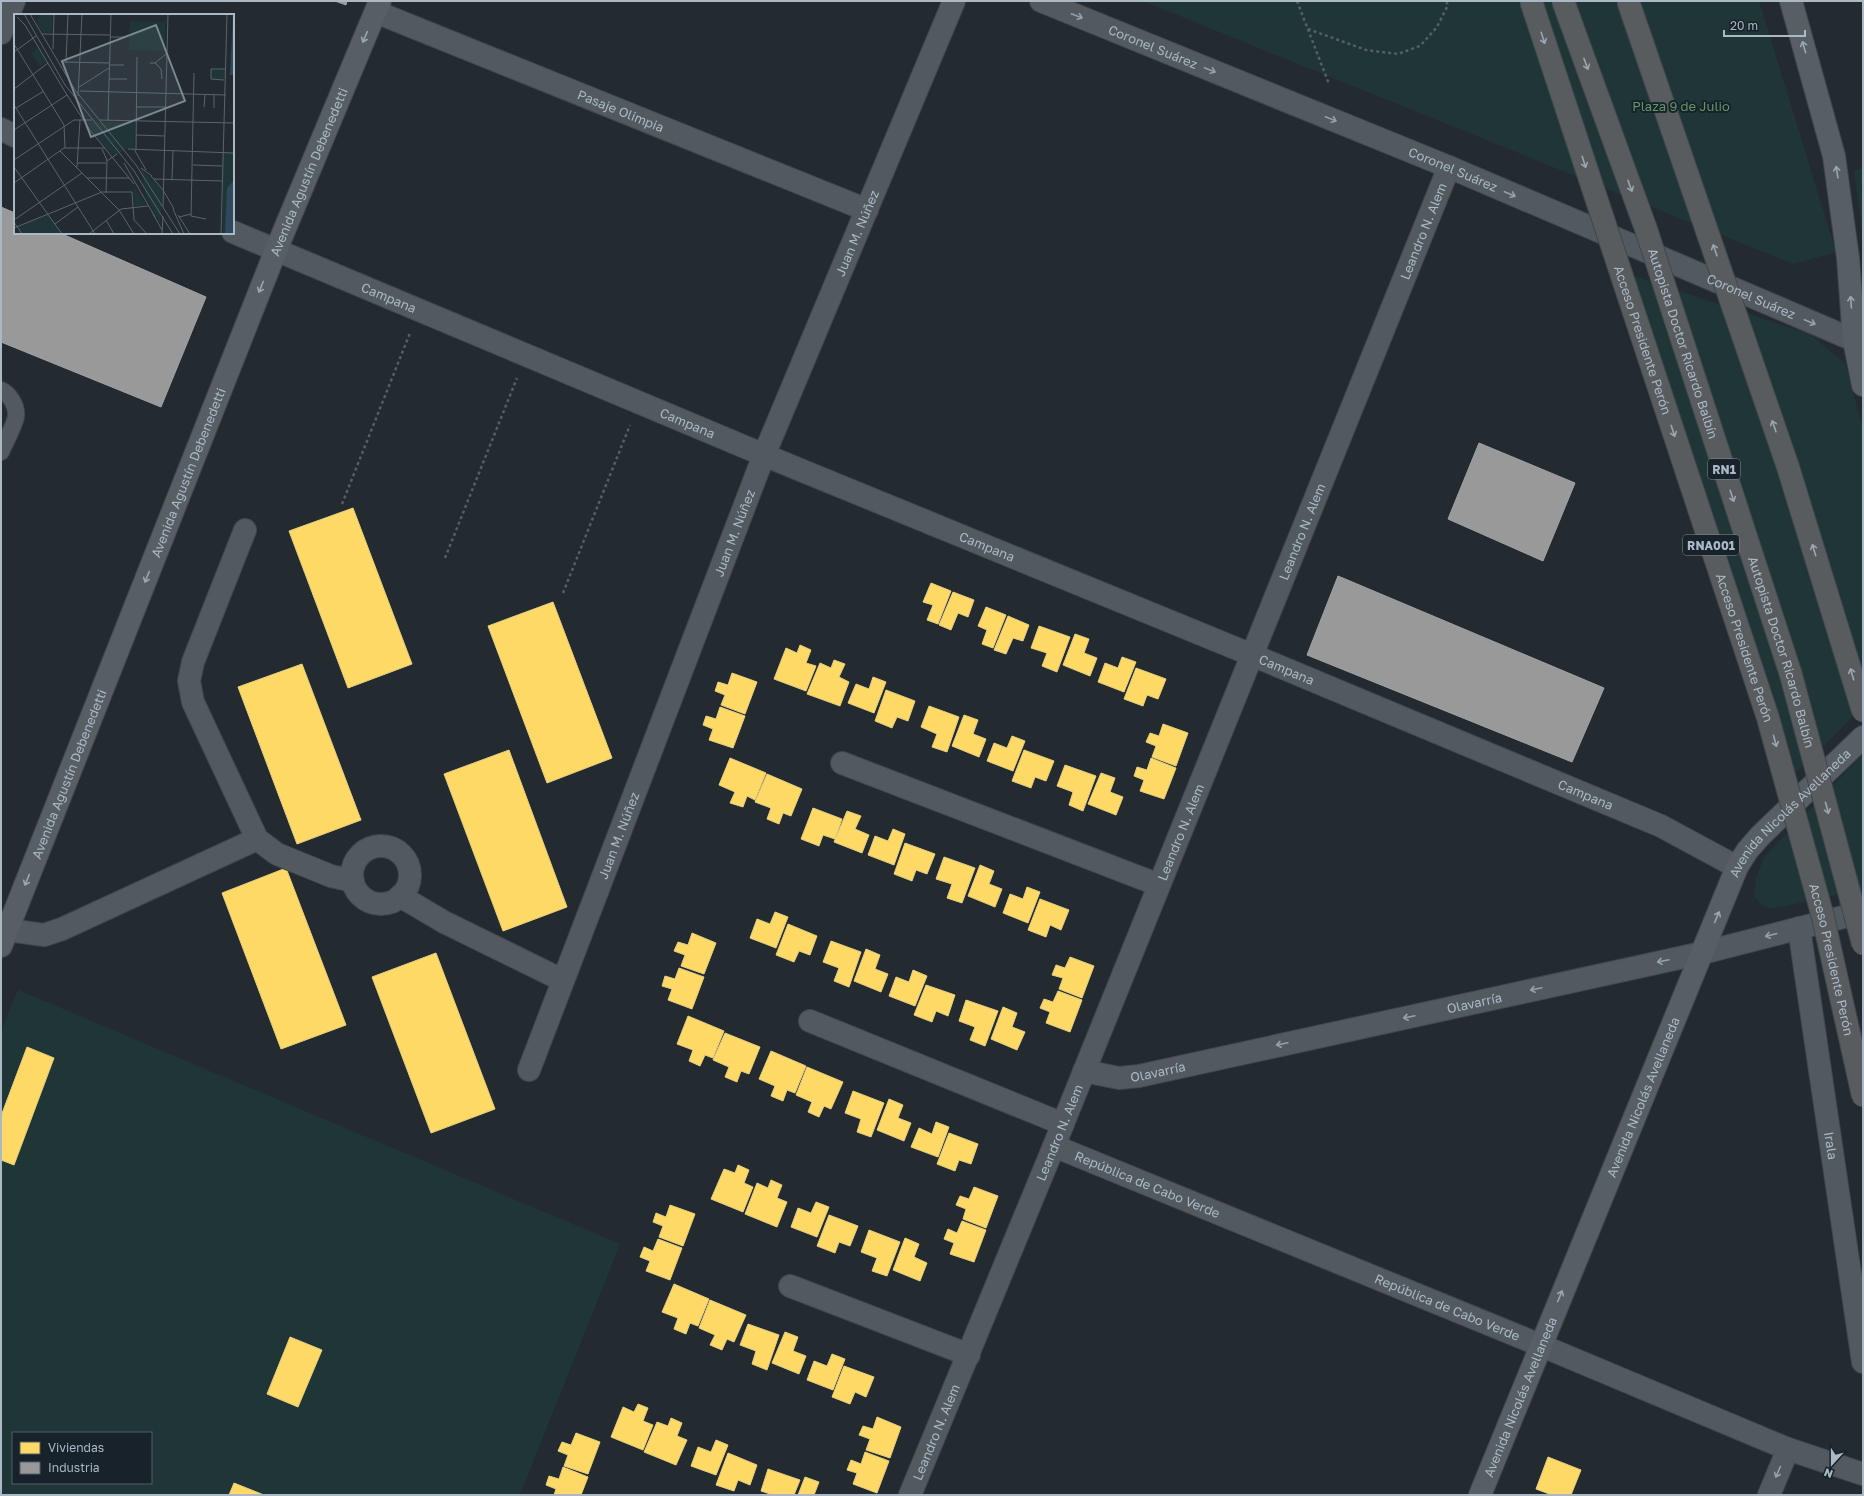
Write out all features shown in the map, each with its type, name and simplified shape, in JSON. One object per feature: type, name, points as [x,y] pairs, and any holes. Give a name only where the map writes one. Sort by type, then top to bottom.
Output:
[{"type":"highway","name":"Acceso Presidente Perón","points":[[1531,1],[1768,718],[1823,917],[1863,1096]]},
{"type":"highway","name":"Autopista Doctor Ricardo Balbín","points":[[1563,1],[1646,230],[1789,668],[1863,944]]},
{"type":"highway","points":[[1628,1],[1786,459],[1863,711]]},
{"type":"main road","points":[[1791,1],[1834,156],[1863,385]]},
{"type":"main road","name":"Avenida Agustín Debenedetti","points":[[4,938],[276,250],[378,6]]},
{"type":"main road","name":"Avenida Nicolás Avellaneda","points":[[1480,1495],[1540,1345],[1737,867],[1747,851],[1760,836],[1863,737]]},
{"type":"street","points":[[1,33],[14,1]]},
{"type":"street","name":"Juan M. Núñez","points":[[529,1070],[562,980],[764,455],[954,1]]},
{"type":"street","name":"Coronel Suárez","points":[[1041,1],[1449,167],[1858,342]]},
{"type":"street","name":"Pasaje Olimpia","points":[[378,6],[867,210]]},
{"type":"street","points":[[1,130],[14,136]]},
{"type":"street","name":"Leandro N. Alem","points":[[910,1495],[1063,1124],[1449,167]]},
{"type":"street","name":"Campana","points":[[234,232],[764,455],[1252,654],[1661,826],[1737,867]]},
{"type":"street","points":[[245,530],[193,662],[189,681],[193,702],[257,839],[278,854],[331,876],[353,881]]},
{"type":"street","points":[[842,763],[1159,885]]},
{"type":"street","points":[[4,938],[44,935],[62,929],[257,839]]},
{"type":"street","points":[[381,846],[391,848],[406,860],[409,870],[409,879],[406,889],[400,896],[385,903],[376,903],[360,895],[353,881],[352,868],[356,859],[363,852],[372,847],[381,846]]},
{"type":"street","points":[[400,896],[444,922],[562,980]]},
{"type":"street","name":"Olavarría","points":[[1084,1071],[1119,1078],[1139,1076],[1702,953],[1863,912]]},
{"type":"street","name":"Irala","points":[[1799,928],[1863,1362]]},
{"type":"street","points":[[810,1021],[1063,1124]]},
{"type":"street","name":"República de Cabo Verde","points":[[1054,1146],[1540,1345],[1788,1449],[1863,1474]]},
{"type":"street","points":[[790,1286],[969,1355]]},
{"type":"street","points":[[1769,1495],[1788,1449]]},
{"type":"lane","points":[[1,390],[6,392],[13,400],[16,416],[1,452]]},
{"type":"path","points":[[1297,1],[1329,84]]},
{"type":"path","points":[[1308,29],[1366,50],[1398,54],[1420,46],[1437,27],[1447,7],[1447,1]]},
{"type":"path","points":[[342,504],[420,310]]},
{"type":"path","points":[[445,558],[526,355]]},
{"type":"path","points":[[564,593],[639,402]]},
{"type":"green space","name":"Plaza 9 de Julio","points":[[1143,1],[1759,1],[1836,252],[1793,264]]},
{"type":"green space","points":[[1863,168],[1863,238],[1854,170]]},
{"type":"green space","points":[[1610,268],[1809,334],[1845,363],[1863,429],[1863,707],[1781,787]]},
{"type":"green space","points":[[1863,754],[1863,889],[1771,909],[1761,905],[1754,896],[1756,879],[1764,857]]},
{"type":"green space","points":[[18,990],[620,1244],[520,1495],[264,1495],[234,1483],[229,1495],[1,1495],[1,1160],[14,1165],[54,1058],[27,1048],[1,1116],[1,1031]]},
{"type":"building: Viviendas","points":[[353,508],[412,664],[348,688],[289,531]]},
{"type":"building: Viviendas","points":[[931,583],[951,591],[938,624],[927,620],[933,605],[923,602]]},
{"type":"building: Viviendas","points":[[953,592],[974,600],[968,617],[958,613],[951,630],[939,625]]},
{"type":"building: Viviendas","points":[[553,602],[612,758],[547,783],[488,626]]},
{"type":"building: Viviendas","points":[[986,607],[1006,615],[993,648],[982,644],[987,630],[978,626]]},
{"type":"building: Viviendas","points":[[1008,616],[1029,625],[1023,641],[1013,638],[1006,654],[994,650]]},
{"type":"building: Viviendas","points":[[1039,626],[1070,637],[1057,672],[1042,666],[1047,653],[1031,648]]},
{"type":"building: Viviendas","points":[[1075,634],[1089,639],[1084,653],[1097,658],[1090,676],[1063,665]]},
{"type":"building: Viviendas","points":[[800,645],[811,650],[806,663],[816,666],[806,691],[774,679],[786,648],[797,653]]},
{"type":"building: Viviendas","points":[[1122,657],[1136,662],[1124,692],[1098,682],[1105,663],[1118,668]]},
{"type":"building: Viviendas","points":[[834,660],[845,664],[839,677],[849,682],[840,706],[807,694],[820,663],[831,668]]},
{"type":"building: Viviendas","points":[[302,664],[361,820],[297,844],[238,687]]},
{"type":"building: Viviendas","points":[[1136,668],[1166,679],[1158,699],[1147,695],[1143,706],[1124,699]]},
{"type":"building: Viviendas","points":[[732,673],[757,682],[745,714],[721,705],[725,695],[715,691],[718,682],[728,685]]},
{"type":"building: Viviendas","points":[[873,677],[886,682],[874,713],[848,703],[856,684],[869,689]]},
{"type":"building: Viviendas","points":[[886,690],[915,701],[908,721],[897,717],[892,728],[875,721]]},
{"type":"building: Viviendas","points":[[929,706],[959,717],[947,752],[932,747],[937,734],[921,727]]},
{"type":"building: Viviendas","points":[[720,707],[745,716],[733,748],[709,740],[713,729],[703,725],[706,716],[716,719]]},
{"type":"building: Viviendas","points":[[964,715],[978,720],[973,734],[986,739],[979,757],[952,746]]},
{"type":"building: Viviendas","points":[[1163,724],[1188,733],[1176,766],[1152,757],[1156,746],[1146,742],[1150,733],[1159,736]]},
{"type":"building: Viviendas","points":[[1012,736],[1025,741],[1013,771],[987,761],[994,743],[1007,748]]},
{"type":"building: Viviendas","points":[[509,750],[567,907],[503,931],[444,774]]},
{"type":"building: Viviendas","points":[[1024,750],[1054,761],[1046,781],[1035,777],[1031,788],[1012,781]]},
{"type":"building: Viviendas","points":[[730,758],[766,773],[755,800],[747,796],[743,807],[730,803],[735,792],[719,785]]},
{"type":"building: Viviendas","points":[[1151,758],[1176,768],[1164,799],[1140,791],[1144,780],[1134,776],[1137,767],[1147,770]]},
{"type":"building: Viviendas","points":[[1065,765],[1096,776],[1083,811],[1069,805],[1073,792],[1057,786]]},
{"type":"building: Viviendas","points":[[1101,773],[1115,778],[1110,792],[1123,797],[1116,815],[1088,804]]},
{"type":"building: Viviendas","points":[[767,774],[802,789],[791,816],[783,813],[779,824],[767,819],[771,808],[755,802]]},
{"type":"building: Viviendas","points":[[813,808],[842,819],[835,839],[823,835],[819,846],[801,839]]},
{"type":"building: Viviendas","points":[[847,811],[861,816],[855,829],[869,835],[862,853],[834,842]]},
{"type":"building: Viviendas","points":[[893,829],[905,834],[894,865],[868,855],[875,836],[888,841]]},
{"type":"building: Viviendas","points":[[905,843],[935,854],[927,874],[916,870],[912,881],[894,874]]},
{"type":"building: Viviendas","points":[[944,857],[975,868],[962,903],[947,898],[952,884],[936,879]]},
{"type":"building: Viviendas","points":[[980,865],[994,871],[989,884],[1002,889],[995,907],[968,896]]},
{"type":"building: Viviendas","points":[[286,868],[346,1025],[281,1049],[222,893]]},
{"type":"building: Viviendas","points":[[1027,887],[1040,892],[1028,923],[1003,913],[1010,894],[1023,899]]},
{"type":"building: Viviendas","points":[[1040,899],[1069,910],[1061,930],[1050,925],[1046,937],[1028,930]]},
{"type":"building: Viviendas","points":[[775,912],[788,917],[776,948],[750,938],[757,919],[770,924]]},
{"type":"building: Viviendas","points":[[788,924],[817,936],[810,955],[799,951],[794,962],[776,955]]},
{"type":"building: Viviendas","points":[[692,933],[716,943],[704,974],[681,966],[685,955],[674,951],[678,942],[688,945]]},
{"type":"building: Viviendas","points":[[831,941],[861,952],[849,987],[834,981],[839,968],[823,962]]},
{"type":"building: Viviendas","points":[[866,949],[880,955],[875,969],[888,974],[881,992],[854,981]]},
{"type":"building: Viviendas","points":[[436,953],[495,1109],[431,1133],[372,977]]},
{"type":"building: Viviendas","points":[[1070,957],[1094,966],[1082,998],[1059,989],[1063,978],[1052,975],[1056,965],[1065,968]]},
{"type":"building: Viviendas","points":[[679,968],[704,977],[692,1009],[668,1000],[672,989],[662,986],[665,976],[675,979]]},
{"type":"building: Viviendas","points":[[913,970],[927,976],[915,1006],[889,996],[896,977],[909,982]]},
{"type":"building: Viviendas","points":[[926,985],[955,995],[948,1016],[936,1011],[932,1022],[914,1015]]},
{"type":"building: Viviendas","points":[[1058,991],[1082,1000],[1070,1032],[1046,1023],[1050,1012],[1040,1008],[1044,999],[1053,1002]]},
{"type":"building: Viviendas","points":[[966,1000],[998,1011],[985,1046],[970,1040],[975,1027],[959,1021]]},
{"type":"building: Viviendas","points":[[1003,1007],[1017,1013],[1012,1027],[1025,1032],[1017,1050],[991,1039]]},
{"type":"building: Viviendas","points":[[688,1016],[724,1031],[713,1058],[705,1055],[700,1066],[689,1061],[693,1050],[677,1044]]},
{"type":"building: Viviendas","points":[[725,1033],[760,1047],[749,1074],[741,1071],[737,1082],[725,1077],[729,1067],[713,1060]]},
{"type":"building: Viviendas","points":[[27,1047],[54,1058],[14,1165],[1,1160],[1,1116]]},
{"type":"building: Viviendas","points":[[771,1051],[806,1066],[795,1093],[787,1090],[783,1101],[771,1096],[775,1086],[759,1079]]},
{"type":"building: Viviendas","points":[[807,1067],[843,1082],[831,1109],[824,1106],[819,1117],[808,1112],[812,1102],[796,1095]]},
{"type":"building: Viviendas","points":[[853,1091],[884,1103],[871,1137],[857,1132],[861,1119],[845,1113]]},
{"type":"building: Viviendas","points":[[889,1099],[903,1105],[898,1118],[911,1123],[904,1141],[877,1130]]},
{"type":"building: Viviendas","points":[[936,1122],[949,1127],[938,1157],[911,1147],[919,1128],[932,1134]]},
{"type":"building: Viviendas","points":[[949,1133],[978,1144],[971,1164],[959,1160],[955,1171],[937,1164]]},
{"type":"building: Viviendas","points":[[738,1165],[749,1170],[744,1183],[753,1187],[743,1212],[711,1199],[724,1169],[735,1173]]},
{"type":"building: Viviendas","points":[[771,1180],[782,1185],[777,1198],[787,1202],[777,1227],[745,1214],[757,1183],[768,1188]]},
{"type":"building: Viviendas","points":[[974,1187],[998,1196],[986,1228],[963,1219],[966,1209],[956,1205],[960,1196],[969,1199]]},
{"type":"building: Viviendas","points":[[816,1202],[829,1207],[817,1237],[791,1227],[798,1208],[811,1213]]},
{"type":"building: Viviendas","points":[[670,1205],[695,1214],[683,1246],[659,1237],[663,1226],[653,1222],[656,1213],[666,1217]]},
{"type":"building: Viviendas","points":[[829,1215],[858,1226],[850,1246],[839,1242],[835,1253],[817,1246]]},
{"type":"building: Viviendas","points":[[962,1221],[986,1230],[974,1262],[950,1254],[954,1243],[944,1239],[948,1229],[957,1233]]},
{"type":"building: Viviendas","points":[[869,1230],[900,1242],[887,1276],[872,1271],[877,1258],[861,1252]]},
{"type":"building: Viviendas","points":[[905,1238],[919,1244],[914,1257],[927,1263],[920,1281],[893,1270]]},
{"type":"building: Viviendas","points":[[658,1239],[682,1248],[670,1280],[646,1271],[650,1261],[640,1257],[644,1247],[653,1251]]},
{"type":"building: Viviendas","points":[[674,1284],[709,1299],[698,1326],[690,1323],[686,1334],[674,1329],[678,1318],[662,1312]]},
{"type":"building: Viviendas","points":[[710,1300],[746,1315],[734,1342],[727,1339],[722,1350],[710,1345],[715,1335],[699,1328]]},
{"type":"building: Viviendas","points":[[748,1324],[779,1335],[767,1370],[752,1364],[756,1351],[740,1345]]},
{"type":"building: Viviendas","points":[[785,1332],[798,1337],[793,1351],[806,1356],[799,1374],[772,1363]]},
{"type":"building: Viviendas","points":[[290,1337],[322,1350],[298,1407],[267,1394]]},
{"type":"building: Viviendas","points":[[832,1354],[845,1359],[833,1390],[807,1380],[814,1361],[827,1366]]},
{"type":"building: Viviendas","points":[[844,1366],[874,1377],[866,1397],[855,1392],[850,1404],[832,1397]]},
{"type":"building: Viviendas","points":[[638,1404],[648,1408],[643,1421],[653,1425],[643,1450],[611,1437],[623,1407],[634,1412]]},
{"type":"building: Viviendas","points":[[877,1417],[901,1427],[890,1458],[866,1450],[870,1439],[859,1435],[863,1426],[873,1429]]},
{"type":"building: Viviendas","points":[[671,1418],[682,1423],[677,1436],[687,1440],[676,1465],[644,1452],[657,1422],[668,1426]]},
{"type":"building: Viviendas","points":[[576,1433],[600,1442],[588,1474],[564,1466],[568,1455],[558,1451],[562,1442],[571,1445]]},
{"type":"building: Viviendas","points":[[716,1440],[728,1445],[716,1475],[691,1466],[698,1447],[711,1452]]},
{"type":"building: Viviendas","points":[[865,1452],[889,1461],[877,1493],[853,1484],[857,1473],[847,1470],[851,1460],[861,1464]]},
{"type":"building: Viviendas","points":[[728,1453],[757,1465],[750,1485],[738,1480],[734,1491],[716,1485]]},
{"type":"building: Viviendas","points":[[1548,1457],[1581,1470],[1571,1495],[1552,1495],[1536,1489]]},
{"type":"building: Viviendas","points":[[563,1467],[588,1477],[581,1495],[554,1495],[556,1489],[546,1485],[549,1476],[559,1479]]},
{"type":"building: Viviendas","points":[[768,1469],[800,1480],[794,1495],[773,1495],[761,1491]]},
{"type":"building: Viviendas","points":[[805,1477],[819,1482],[814,1495],[798,1495]]},
{"type":"building: Viviendas","points":[[234,1483],[264,1495],[229,1495]]},
{"type":"building: Industria","points":[[335,1],[347,1],[346,5]]},
{"type":"building: Industria","points":[[1,207],[14,213],[14,234],[62,234],[206,297],[161,407],[1,342]]},
{"type":"building: Industria","points":[[1479,443],[1575,483],[1543,561],[1448,519]]},
{"type":"building: Industria","points":[[1338,576],[1604,688],[1572,762],[1307,655]]}]
